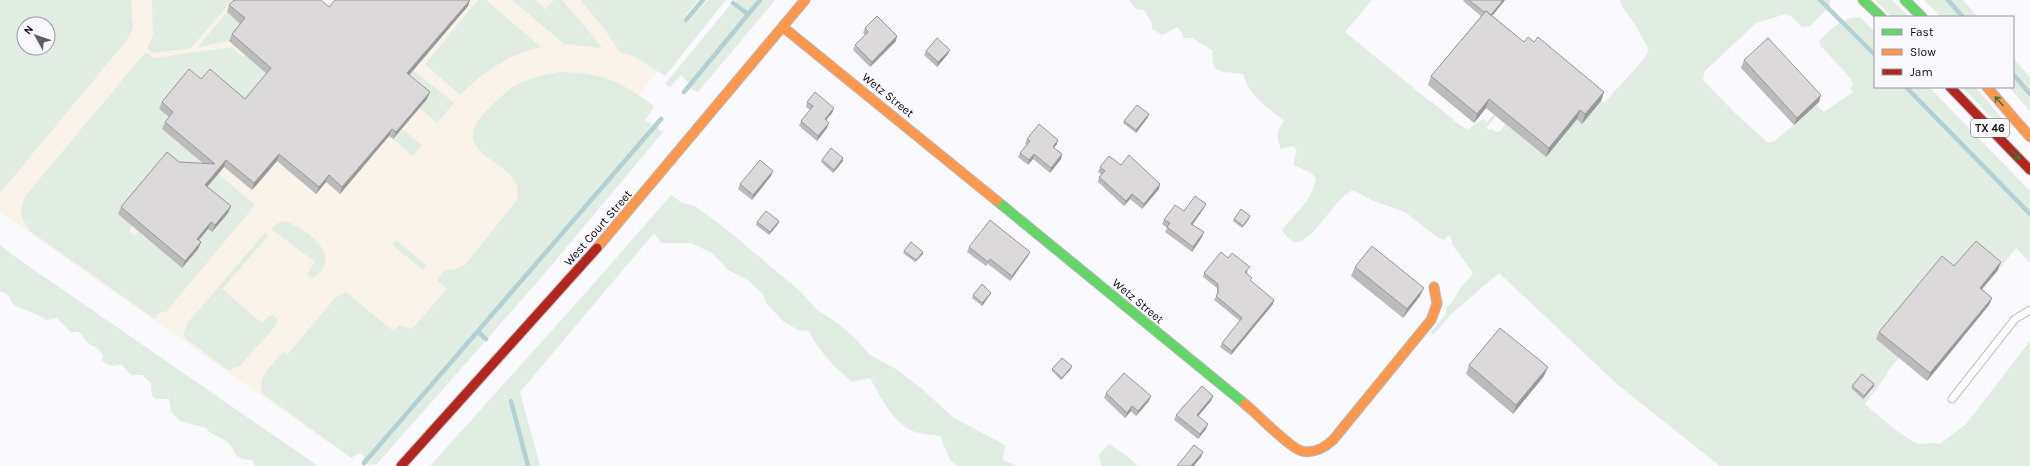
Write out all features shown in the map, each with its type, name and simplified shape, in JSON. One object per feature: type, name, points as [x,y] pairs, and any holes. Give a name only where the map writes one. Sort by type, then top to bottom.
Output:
[{"type":"street","name":"West Court Street","points":[[401,466],[603,242],[805,0]]},
{"type":"street","points":[[1863,0],[1880,16]]},
{"type":"street","points":[[1906,0],[1921,16]]},
{"type":"street","name":"Wetz Street","points":[[783,26],[1224,385],[1296,450],[1308,453],[1327,446],[1431,320],[1437,301],[1434,287]]},
{"type":"street","name":"TX 46","points":[[1951,88],[2030,170]]},
{"type":"street","name":"TX 46","points":[[1988,88],[2030,137]]},
{"type":"lane","points":[[1952,399],[2015,320],[2030,310]]},
{"type":"shaded area","points":[[0,0],[716,0],[638,96],[428,342],[333,446],[0,212]]},
{"type":"shaded area","points":[[0,0],[131,0],[133,28],[127,40],[0,193]]},
{"type":"shaded area","points":[[152,0],[232,0],[191,48],[153,53],[147,49],[153,35]]},
{"type":"shaded area","points":[[478,0],[486,0],[541,47],[507,59],[487,72],[460,95],[425,64]]},
{"type":"shaded area","points":[[512,0],[535,0],[546,9],[554,0],[562,0],[594,37],[601,48],[564,44]]},
{"type":"shaded area","points":[[580,0],[698,0],[683,18],[687,23],[708,0],[726,0],[665,76],[634,56],[620,52],[602,26]]},
{"type":"shaded area","points":[[775,0],[698,92],[691,89],[681,75],[670,87],[665,84],[731,4],[733,7],[737,2],[733,1]]},
{"type":"shaded area","points":[[1129,0],[1372,0],[1345,32],[1427,99],[1464,127],[1468,129],[1483,119],[1487,122],[1494,114],[1496,116],[1486,128],[1496,132],[1501,131],[1505,124],[1546,157],[1577,119],[1582,123],[1601,101],[1604,103],[1644,59],[1649,50],[1636,26],[1621,5],[1620,0],[1830,0],[1830,6],[1810,26],[1802,27],[1792,17],[1786,14],[1756,23],[1705,71],[1703,80],[1735,113],[1768,143],[1775,141],[1816,105],[1824,112],[1853,92],[1851,89],[1853,85],[1851,79],[1821,46],[1819,41],[1832,28],[1842,21],[1860,17],[1874,31],[1874,88],[1930,88],[2030,191],[2030,263],[2016,248],[2001,267],[1985,255],[1887,372],[1888,373],[1865,404],[1893,427],[1916,443],[1940,444],[1966,424],[2030,341],[2030,466],[1720,466],[1618,385],[1499,273],[1451,314],[1432,335],[1431,332],[1446,314],[1446,308],[1462,285],[1473,273],[1452,244],[1451,237],[1448,236],[1444,240],[1437,237],[1405,212],[1371,200],[1353,190],[1339,201],[1310,235],[1303,240],[1296,242],[1290,240],[1282,230],[1307,201],[1314,187],[1316,178],[1311,173],[1294,165],[1294,159],[1297,152],[1294,146],[1281,149],[1278,141],[1278,131],[1284,121],[1254,95],[1243,74],[1220,71],[1216,68],[1213,65],[1213,51],[1192,38],[1183,38],[1178,27],[1162,35],[1152,29],[1152,23],[1144,10],[1136,9]]},
{"type":"shaded area","points":[[1875,0],[1892,0],[1908,16],[1891,16]]},
{"type":"shaded area","points":[[1924,0],[1963,0],[1977,16],[1940,16]]},
{"type":"shaded area","points":[[227,12],[242,26],[229,41],[198,47]]},
{"type":"shaded area","points":[[232,47],[243,57],[245,55],[277,82],[274,85],[266,79],[245,103],[253,110],[251,113],[207,76],[199,86],[187,76],[159,108],[171,119],[163,129],[211,169],[182,169],[180,172],[164,159],[118,214],[133,226],[129,231],[136,236],[139,232],[182,268],[198,249],[194,246],[208,229],[212,232],[228,213],[186,178],[212,180],[218,174],[255,205],[166,312],[158,313],[155,319],[30,231],[22,217],[22,204],[27,194],[144,54],[148,53],[154,58]]},
{"type":"shaded area","points":[[2014,59],[2030,77],[2030,111],[2010,88],[2014,88]]},
{"type":"shaded area","points":[[413,70],[454,103],[437,123],[420,108],[427,99],[405,80]]},
{"type":"shaded area","points":[[559,72],[588,74],[610,80],[631,90],[654,106],[645,121],[659,127],[659,131],[664,131],[539,280],[377,464],[365,465],[364,456],[360,453],[351,458],[262,393],[261,387],[264,375],[284,351],[287,355],[336,297],[346,292],[393,331],[400,325],[412,329],[447,289],[437,280],[444,271],[452,270],[465,265],[517,200],[518,190],[510,175],[489,159],[476,146],[473,136],[475,126],[482,116],[506,92],[516,85]]},
{"type":"shaded area","points":[[1963,88],[1976,88],[2002,118],[1998,124]]},
{"type":"shaded area","points":[[402,129],[422,145],[413,156],[393,139]]},
{"type":"shaded area","points":[[671,195],[682,203],[695,206],[726,229],[800,291],[817,310],[836,322],[856,339],[870,355],[896,369],[922,389],[954,418],[1005,445],[1003,460],[1018,466],[957,466],[950,460],[940,436],[915,432],[907,428],[888,409],[870,378],[852,382],[827,358],[808,330],[800,331],[784,322],[766,303],[763,294],[749,281],[728,270],[712,253],[691,243],[661,243],[654,233],[520,392],[540,466],[430,466]]},
{"type":"shaded area","points":[[285,221],[307,233],[321,246],[325,253],[326,261],[323,268],[312,278],[308,275],[315,262],[271,229],[278,223]]},
{"type":"shaded area","points":[[265,233],[268,236],[222,289],[262,323],[269,316],[274,315],[277,319],[277,324],[240,366],[230,370],[225,368],[186,339],[183,334],[189,321]]},
{"type":"shaded area","points":[[396,240],[426,265],[423,270],[392,245]]},
{"type":"shaded area","points":[[0,245],[318,466],[255,466],[252,460],[238,457],[228,443],[206,428],[180,421],[171,412],[169,399],[155,399],[152,395],[151,383],[142,375],[131,375],[121,364],[113,366],[104,363],[102,361],[103,355],[97,348],[89,344],[79,332],[71,332],[57,318],[46,320],[16,306],[4,292],[0,291]]},
{"type":"shaded area","points":[[1109,444],[1127,456],[1138,466],[1101,466],[1099,455]]},
{"type":"building","points":[[234,0],[321,0],[329,7],[335,0],[470,0],[407,73],[430,92],[396,132],[392,129],[342,187],[329,175],[319,187],[279,154],[254,183],[226,160],[205,185],[231,206],[215,225],[211,222],[197,239],[201,242],[185,261],[121,207],[167,152],[179,162],[215,164],[165,122],[173,112],[162,102],[189,69],[201,79],[210,69],[245,99],[271,68],[232,34],[245,18],[229,5]]},
{"type":"building","points":[[1469,0],[1503,0],[1491,15],[1486,11],[1484,12]]},
{"type":"building","points":[[1486,11],[1524,42],[1528,37],[1534,42],[1538,37],[1604,92],[1585,114],[1580,110],[1549,148],[1489,99],[1477,114],[1431,76]]},
{"type":"building","points":[[877,16],[897,36],[872,62],[855,45],[868,32],[865,28]]},
{"type":"building","points":[[937,38],[950,50],[938,62],[926,51]]},
{"type":"building","points":[[1768,38],[1821,95],[1797,118],[1744,60]]},
{"type":"building","points":[[815,92],[834,108],[825,119],[829,123],[818,136],[801,121],[813,106],[807,102]]},
{"type":"building","points":[[1137,105],[1149,114],[1136,130],[1124,121]]},
{"type":"building","points":[[1039,124],[1058,140],[1053,147],[1062,154],[1051,168],[1034,154],[1029,160],[1020,153],[1030,141],[1027,139]]},
{"type":"building","points":[[831,148],[843,158],[834,170],[822,160]]},
{"type":"building","points":[[1129,155],[1160,184],[1144,204],[1132,194],[1126,201],[1099,177],[1105,171],[1100,167],[1109,156],[1121,165]]},
{"type":"building","points":[[760,160],[773,171],[753,195],[740,184]]},
{"type":"building","points":[[1195,196],[1206,204],[1191,224],[1204,232],[1193,247],[1167,227],[1170,223],[1164,220],[1175,205],[1184,211]]},
{"type":"building","points":[[1241,209],[1250,216],[1243,226],[1234,219]]},
{"type":"building","points":[[766,211],[779,221],[770,232],[757,222]]},
{"type":"building","points":[[990,220],[1030,252],[1012,276],[990,259],[988,262],[969,247]]},
{"type":"building","points":[[1976,241],[2001,262],[1980,288],[1992,298],[1930,373],[1879,332],[1942,256],[1954,266]]},
{"type":"building","points":[[911,242],[923,252],[916,260],[904,251]]},
{"type":"building","points":[[1372,246],[1424,288],[1407,309],[1355,267]]},
{"type":"building","points":[[1221,252],[1228,258],[1232,253],[1250,267],[1245,272],[1252,278],[1250,280],[1274,300],[1232,351],[1222,343],[1242,318],[1216,296],[1218,293],[1218,284],[1204,273]]},
{"type":"building","points":[[982,284],[991,293],[982,303],[973,295]]},
{"type":"building","points":[[1500,328],[1548,367],[1516,405],[1469,365]]},
{"type":"building","points":[[1062,358],[1072,366],[1062,378],[1052,369]]},
{"type":"building","points":[[1124,373],[1151,396],[1138,411],[1132,406],[1127,413],[1106,393]]},
{"type":"building","points":[[1862,374],[1874,384],[1864,396],[1852,386]]},
{"type":"building","points":[[1202,386],[1213,396],[1197,415],[1208,424],[1200,434],[1176,415]]},
{"type":"building","points":[[1194,445],[1203,452],[1191,466],[1177,466]]},
{"type":"waterway","points":[[686,20],[703,0]]},
{"type":"waterway","points":[[684,92],[760,0]]},
{"type":"waterway","points":[[1820,0],[1874,54]]},
{"type":"waterway","points":[[1948,0],[1962,16]]},
{"type":"waterway","points":[[733,3],[748,14]]},
{"type":"waterway","points":[[2014,75],[2030,94]]},
{"type":"waterway","points":[[1907,88],[2030,214]]},
{"type":"waterway","points":[[364,463],[661,119]]},
{"type":"waterway","points":[[478,332],[486,339]]},
{"type":"waterway","points":[[511,401],[528,466]]},
{"type":"traffic: fast","points":[[1863,0],[1880,16]]},
{"type":"traffic: fast","points":[[1905,0],[1921,16]]},
{"type":"traffic: fast","points":[[997,201],[1245,404]]},
{"type":"traffic: slow","points":[[597,248],[805,0]]},
{"type":"traffic: slow","points":[[783,27],[997,201]]},
{"type":"traffic: slow","points":[[1988,88],[2030,137]]},
{"type":"traffic: slow","points":[[1245,404],[1282,438],[1297,449],[1311,452],[1326,446],[1333,440],[1431,320],[1437,304],[1434,287]]},
{"type":"traffic: jam","points":[[1951,88],[2030,170]]},
{"type":"traffic: jam","points":[[401,466],[597,248]]}]
